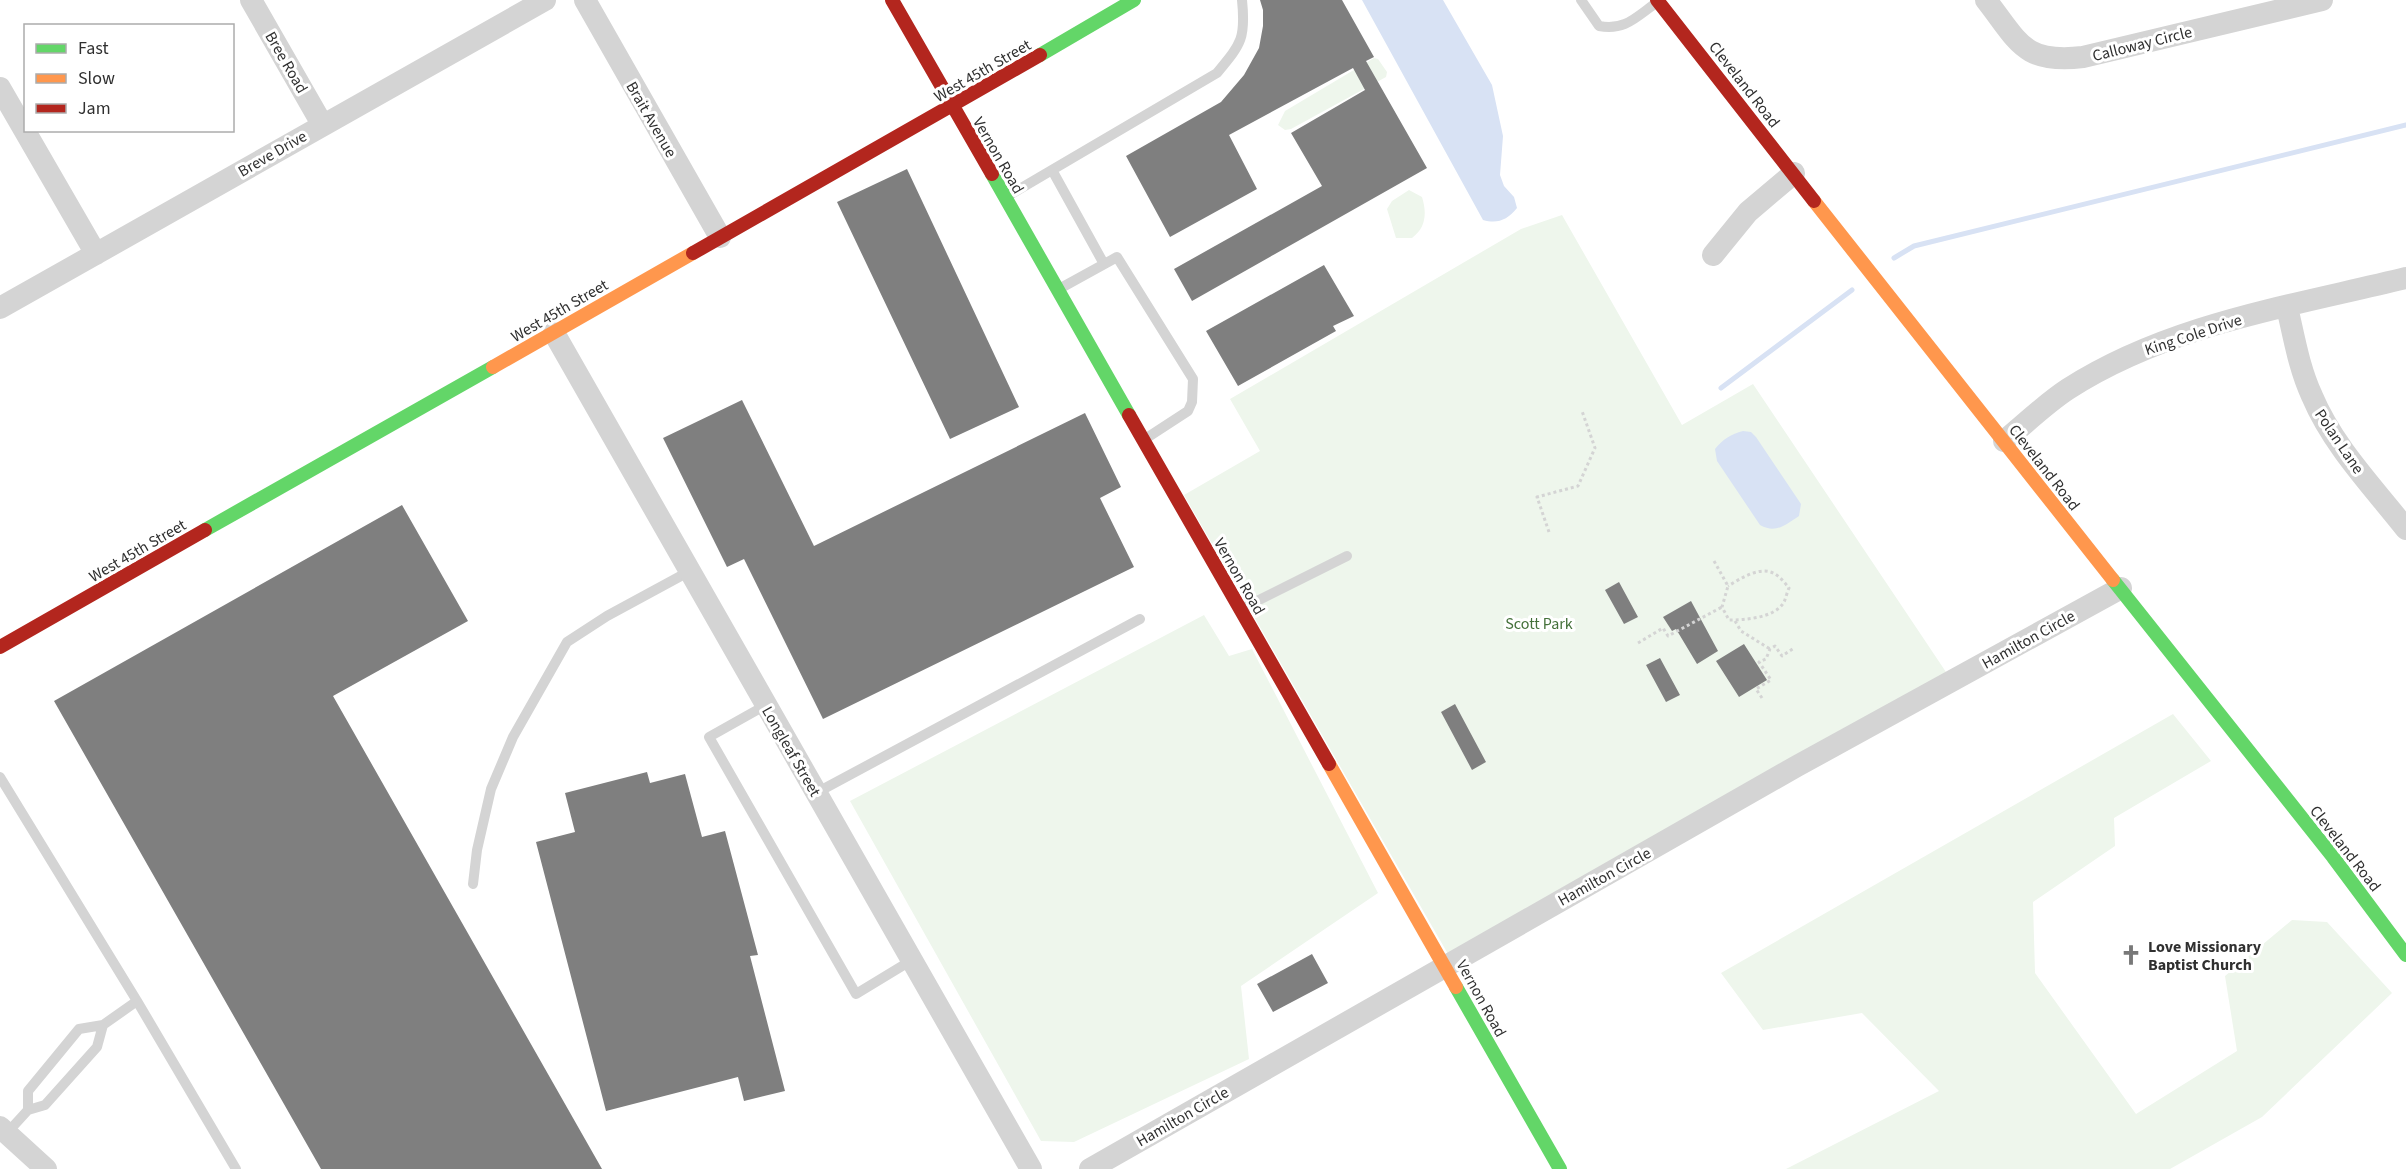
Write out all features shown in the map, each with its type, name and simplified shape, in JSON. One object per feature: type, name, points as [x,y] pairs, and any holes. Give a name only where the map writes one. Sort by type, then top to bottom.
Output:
[{"type":"street","name":"Bree Road","points":[[251,0],[322,124]]},
{"type":"street","name":"Breve Drive","points":[[0,308],[545,0]]},
{"type":"street","name":"Brait Avenue","points":[[585,0],[720,237]]},
{"type":"street","name":"Vernon Road","points":[[892,0],[1560,1169]]},
{"type":"street","name":"West 45th Street","points":[[0,647],[952,106],[1134,0]]},
{"type":"street","name":"Calloway Circle","points":[[1986,0],[2022,46],[2046,59],[2062,60],[2083,57],[2256,7],[2322,0]]},
{"type":"street","name":"Cleveland Road","points":[[1658,1],[1892,301],[2333,857],[2406,954]]},
{"type":"street","points":[[0,88],[24,130]]},
{"type":"street","points":[[25,132],[96,254]]},
{"type":"street","points":[[1713,255],[1748,212],[1794,173]]},
{"type":"street","name":"King Cole Drive","points":[[2004,441],[2067,390],[2141,350],[2202,328],[2406,278]]},
{"type":"street","name":"Polan Lane","points":[[2287,307],[2301,365],[2311,396],[2324,422],[2406,528]]},
{"type":"street","name":"Longleaf Street","points":[[554,333],[1032,1169]]},
{"type":"street","name":"Hamilton Circle","points":[[1090,1169],[1797,766],[2121,588]]},
{"type":"street","points":[[3,1130],[46,1169]]},
{"type":"lane","points":[[1004,198],[1217,73],[1240,45],[1245,23],[1242,0]]},
{"type":"lane","points":[[1581,0],[1599,26],[1610,28],[1624,26],[1658,1]]},
{"type":"lane","points":[[1052,170],[1104,264]]},
{"type":"lane","points":[[1057,291],[1117,257],[1192,379],[1192,402],[1188,411],[1142,441]]},
{"type":"lane","points":[[1240,610],[1347,556]]},
{"type":"lane","points":[[473,884],[477,850],[491,789],[513,737],[567,642],[607,616],[690,571]]},
{"type":"lane","points":[[816,793],[1140,619]]},
{"type":"lane","points":[[766,705],[709,737],[856,994],[912,960]]},
{"type":"lane","points":[[0,777],[137,1001],[236,1169]]},
{"type":"lane","points":[[28,1110],[28,1091],[79,1029],[103,1025],[137,1001]]},
{"type":"lane","points":[[3,1130],[28,1110],[45,1105],[97,1047],[103,1025]]},
{"type":"path","points":[[1549,532],[1537,497],[1578,486],[1595,448],[1582,411]]},
{"type":"path","points":[[1714,561],[1728,586]]},
{"type":"path","points":[[1638,643],[1664,628],[1668,636],[1722,607],[1728,586],[1748,574],[1775,573],[1789,588],[1784,603],[1777,609],[1741,620],[1730,620],[1722,607]]},
{"type":"path","points":[[1734,620],[1741,631],[1770,649]]},
{"type":"path","points":[[1762,698],[1756,689],[1771,680],[1760,662],[1766,659],[1770,649],[1775,646],[1782,656],[1794,648]]},
{"type":"green space","points":[[1374,58],[1378,59],[1387,72],[1386,77],[1291,129],[1285,130],[1278,125],[1285,111]]},
{"type":"green space","points":[[1409,190],[1422,197],[1425,209],[1423,225],[1412,238],[1396,238],[1387,209],[1392,201]]},
{"type":"green space","name":"Scott Park","points":[[1562,215],[1682,425],[1753,384],[1948,675],[1448,954],[1184,495],[1260,451],[1230,399],[1521,229]]},
{"type":"green space","points":[[1204,615],[1229,656],[1252,649],[1378,893],[1241,986],[1249,1059],[1074,1142],[1041,1141],[850,801]]},
{"type":"green space","points":[[2173,714],[2211,761],[2114,818],[2115,846],[2033,902],[2035,973],[2136,1114],[2237,1051],[2225,976],[2292,920],[2327,922],[2392,993],[2262,1117],[2170,1169],[1786,1169],[1939,1091],[1862,1013],[1763,1030],[1721,973]]},
{"type":"water","points":[[1362,0],[1443,0],[1492,85],[1503,136],[1500,175],[1504,186],[1514,197],[1517,208],[1510,216],[1493,222],[1483,220]]},
{"type":"water","points":[[1743,431],[1751,432],[1756,437],[1801,504],[1799,516],[1780,527],[1771,529],[1760,525],[1717,461],[1715,449],[1718,445],[1727,437]]},
{"type":"building","points":[[1260,0],[1342,0],[1374,57],[1366,61],[1427,168],[1192,301],[1174,269],[1322,186],[1291,133],[1365,90],[1353,68],[1229,135],[1257,189],[1170,237],[1126,156],[1221,102],[1244,75],[1259,48],[1263,26],[1263,10]]},
{"type":"building","points":[[907,169],[1019,407],[950,439],[837,202]]},
{"type":"building","points":[[1324,265],[1354,316],[1333,326],[1336,331],[1238,386],[1206,331]]},
{"type":"building","points":[[742,400],[814,546],[1085,413],[1121,487],[1100,498],[1134,567],[823,719],[744,559],[727,567],[663,438]]},
{"type":"building","points":[[402,505],[468,621],[333,696],[602,1169],[321,1169],[54,701]]},
{"type":"building","points":[[1619,582],[1638,617],[1624,624],[1605,590]]},
{"type":"building","points":[[1691,601],[1718,651],[1697,664],[1676,629],[1672,631],[1663,617]]},
{"type":"building","points":[[1744,644],[1767,680],[1739,697],[1716,661]]},
{"type":"building","points":[[1660,658],[1680,695],[1666,702],[1646,665]]},
{"type":"building","points":[[1455,704],[1486,762],[1472,770],[1441,712]]},
{"type":"building","points":[[647,772],[650,783],[685,774],[702,837],[725,831],[758,955],[750,956],[785,1091],[744,1101],[738,1077],[606,1111],[536,842],[575,832],[565,793]]},
{"type":"building","points":[[1312,954],[1328,983],[1273,1012],[1257,984]]},
{"type":"waterway","points":[[1894,258],[1914,246],[2406,125]]},
{"type":"waterway","points":[[1721,388],[1852,290]]},
{"type":"traffic: fast","points":[[1040,55],[1134,0]]},
{"type":"traffic: fast","points":[[992,174],[1129,415]]},
{"type":"traffic: fast","points":[[205,530],[493,367]]},
{"type":"traffic: fast","points":[[2113,580],[2333,857],[2406,955]]},
{"type":"traffic: fast","points":[[1456,987],[1560,1169]]},
{"type":"traffic: slow","points":[[1814,201],[2113,580]]},
{"type":"traffic: slow","points":[[493,367],[693,253]]},
{"type":"traffic: slow","points":[[1329,764],[1456,987]]},
{"type":"traffic: jam","points":[[892,0],[992,174]]},
{"type":"traffic: jam","points":[[1657,0],[1814,201]]},
{"type":"traffic: jam","points":[[693,253],[1040,55]]},
{"type":"traffic: jam","points":[[1129,415],[1329,764]]},
{"type":"traffic: jam","points":[[0,647],[205,530]]},
{"type":"place","name":"Love Missionary Baptist Church","points":[[2131,955]]}]
